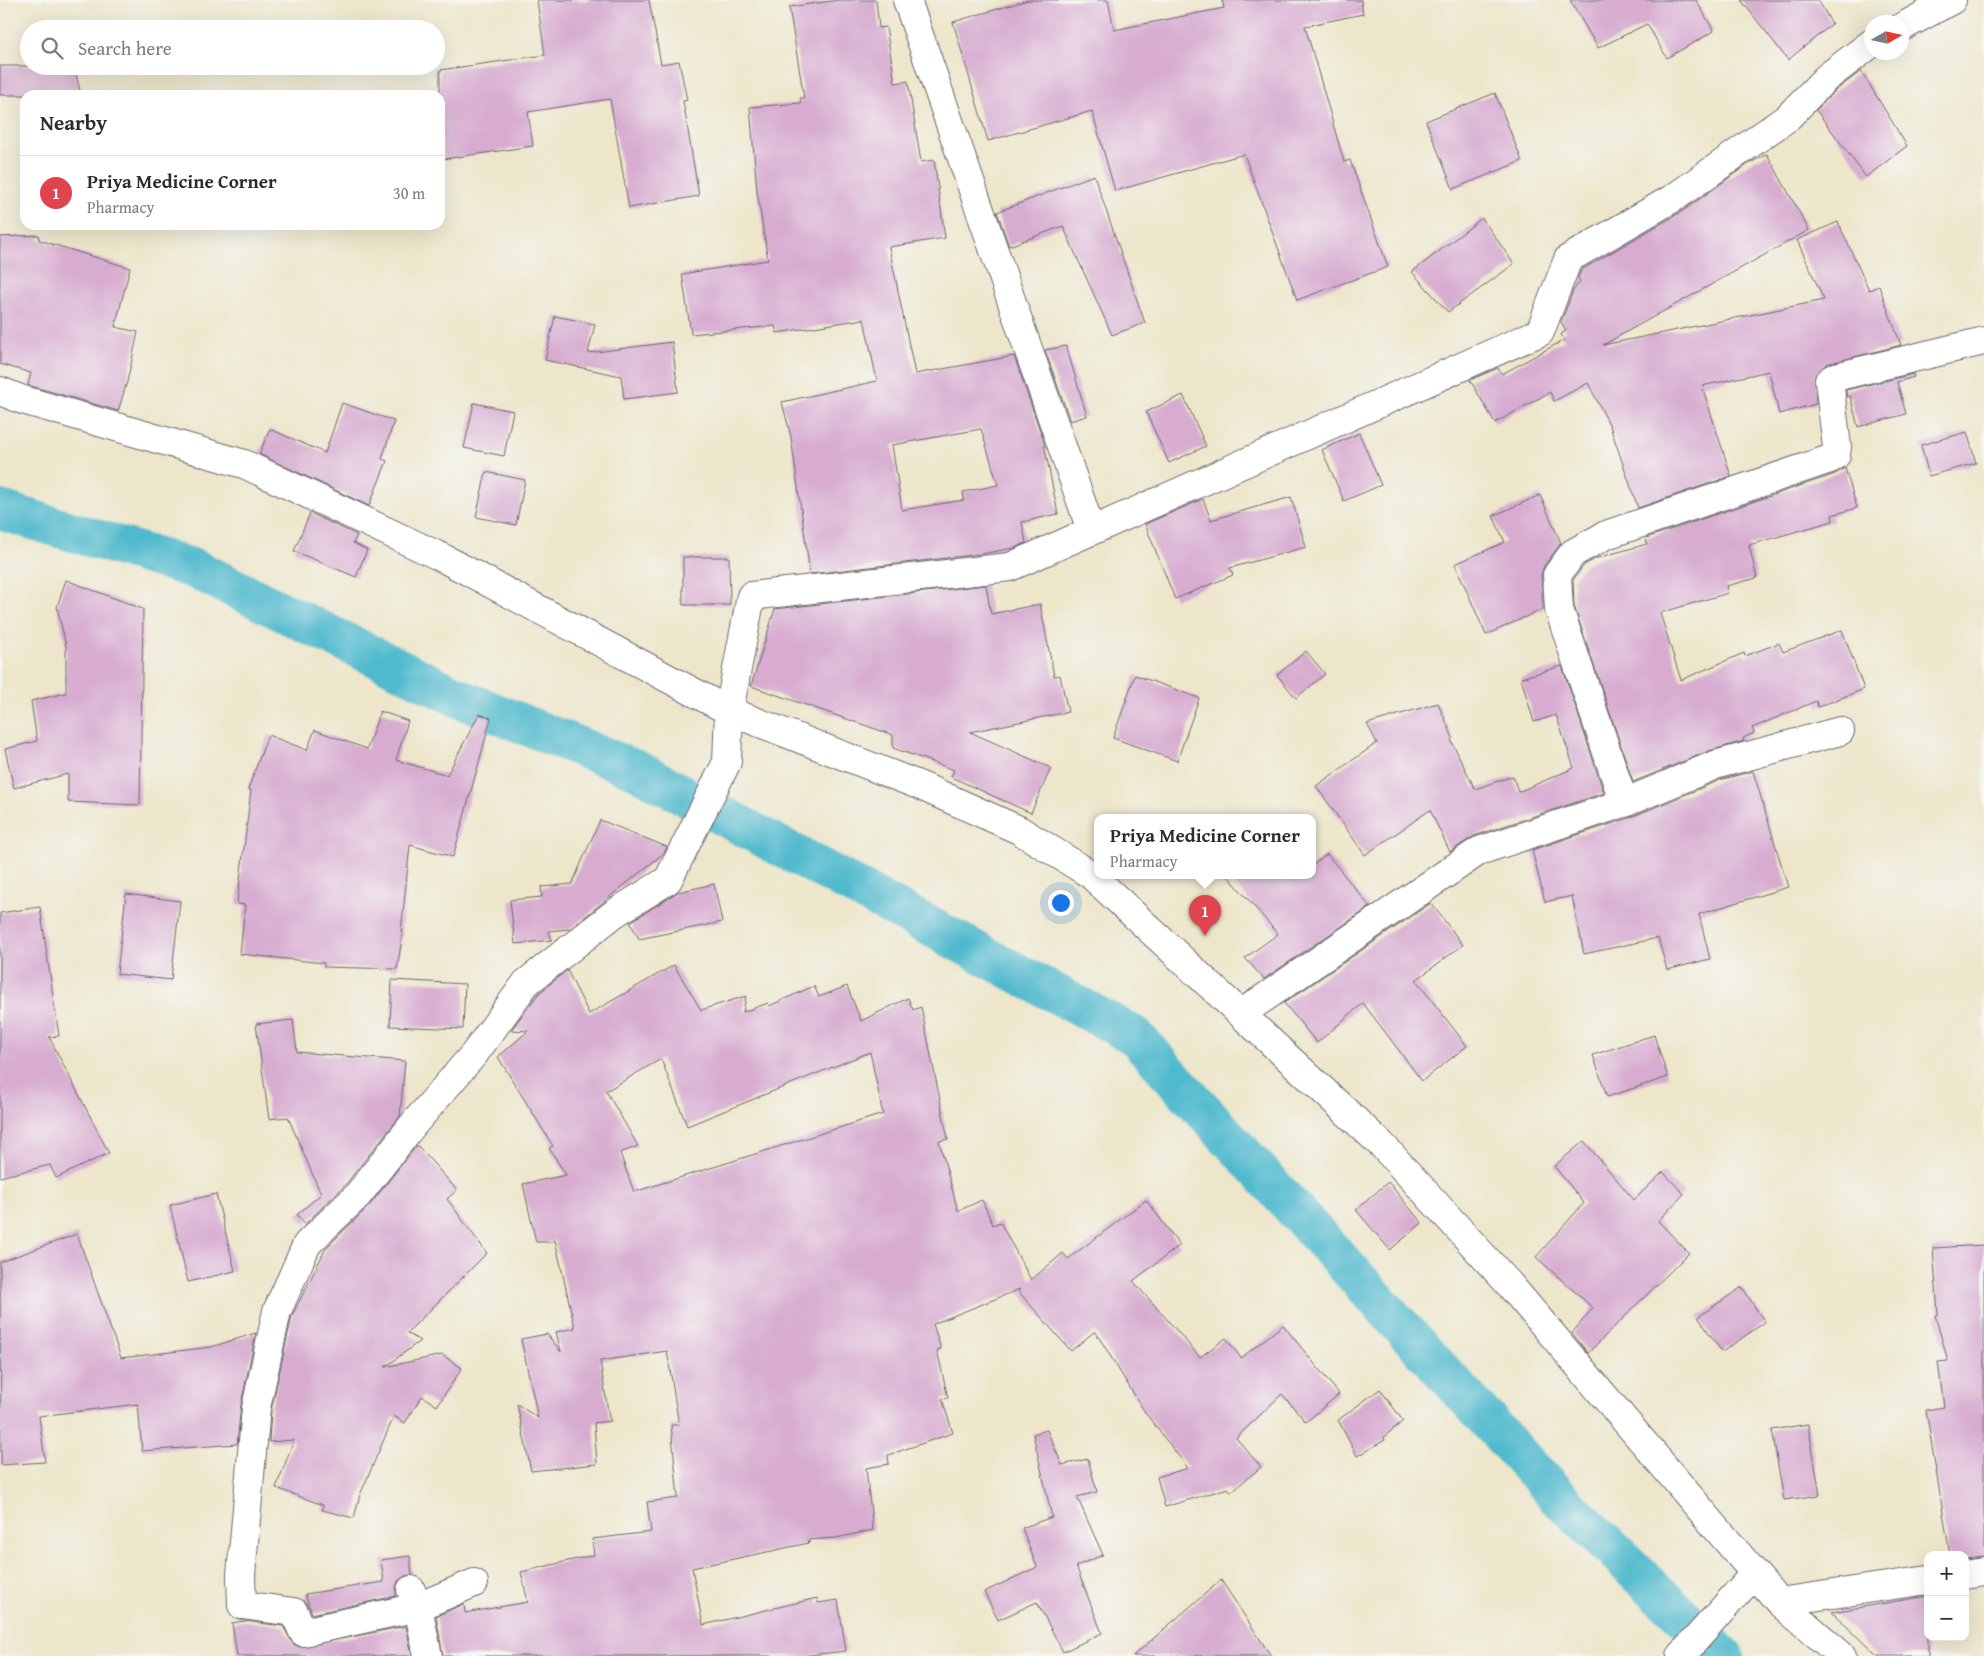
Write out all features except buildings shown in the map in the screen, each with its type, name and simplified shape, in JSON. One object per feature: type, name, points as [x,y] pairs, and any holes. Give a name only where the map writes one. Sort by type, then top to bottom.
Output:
[{"type":"street","points":[[907,0],[1090,530]]},
{"type":"street","points":[[1909,23],[1952,0]]},
{"type":"street","points":[[474,1583],[303,1632],[294,1612],[242,1605],[241,1575],[256,1408],[277,1311],[307,1244],[357,1196],[412,1126],[475,1053],[526,983],[615,913],[668,880],[727,762],[729,711],[751,596],[1010,567],[1540,332],[1568,259],[1675,197],[1787,118],[1826,78],[1864,49]]},
{"type":"street","points":[[1624,803],[1559,609],[1557,575],[1573,553],[1606,535],[1830,459],[1836,455],[1837,447],[1829,392],[1829,381],[1835,377],[1984,341]]},
{"type":"street","points":[[0,391],[23,400],[244,464],[443,558],[729,711],[920,786],[1019,830],[1094,878]]},
{"type":"street","points":[[1242,1013],[1479,851],[1624,803],[1716,764],[1840,731]]},
{"type":"street","points":[[1095,879],[1382,1144],[1510,1285],[1778,1602],[1842,1656]]},
{"type":"street","points":[[1969,1574],[1984,1572]]},
{"type":"street","points":[[1680,1656],[1718,1617],[1754,1574]]},
{"type":"street","points":[[1778,1602],[1924,1581]]},
{"type":"street","points":[[414,1599],[428,1656]]},
{"type":"waterway","points":[[0,510],[195,569],[466,701],[639,771],[1135,1036],[1555,1494],[1724,1656]]},
{"type":"place","name":"Priya Medicine Corner","points":[[1205,936]]}]
